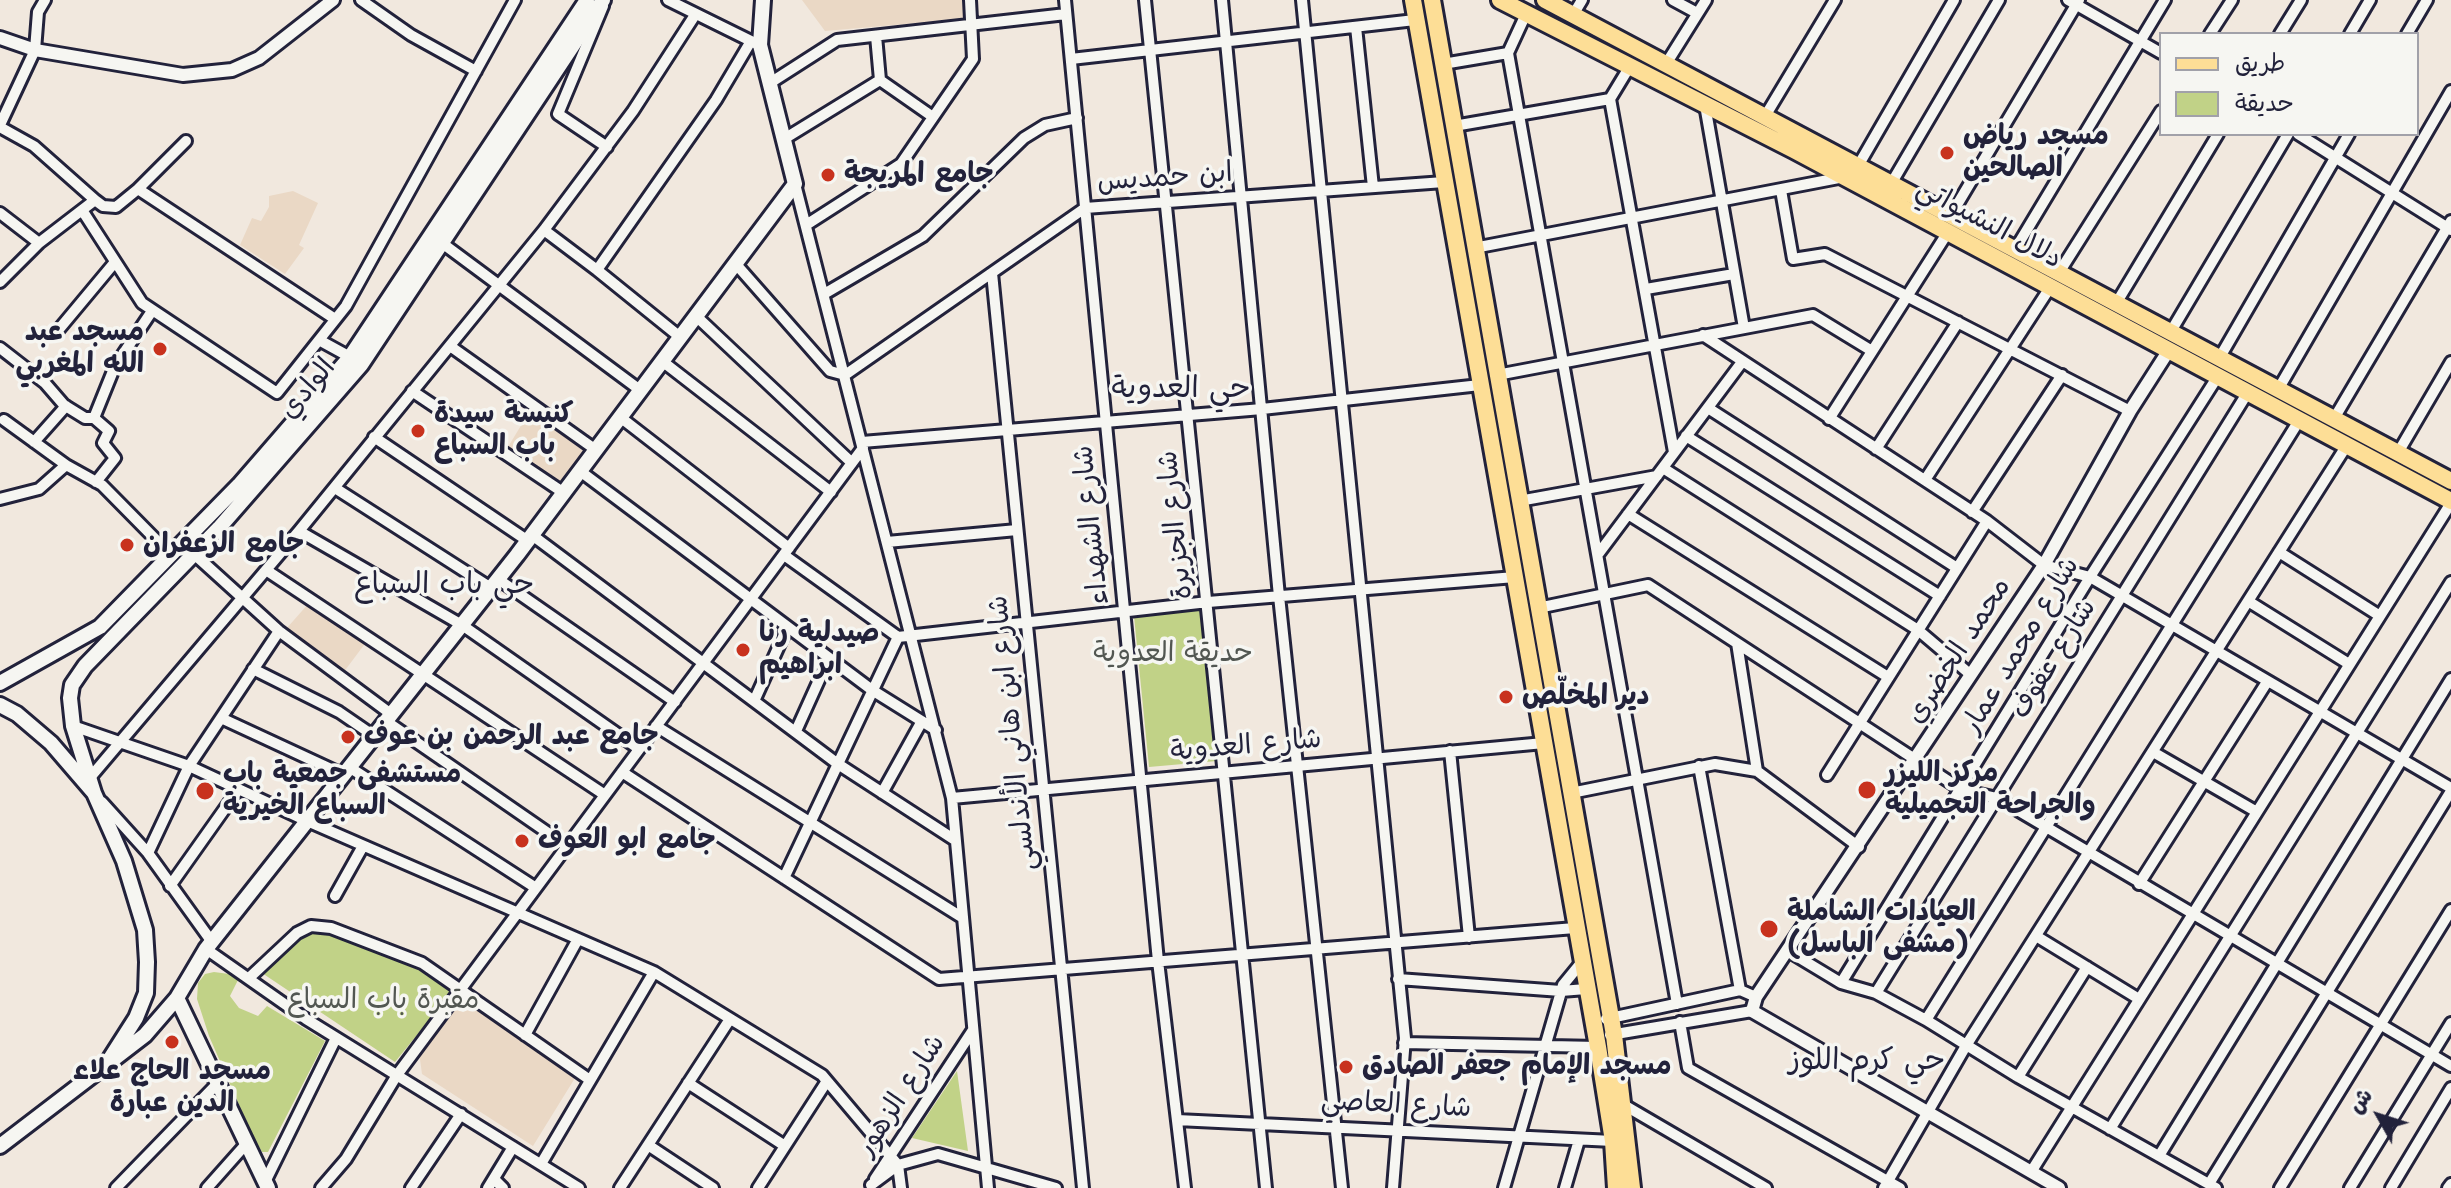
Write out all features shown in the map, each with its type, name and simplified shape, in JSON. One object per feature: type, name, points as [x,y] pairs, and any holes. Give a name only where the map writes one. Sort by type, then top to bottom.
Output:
[{"type":"main road","name":"الوادي","points":[[0,683],[100,627],[239,485],[350,357],[587,0]]},
{"type":"main road","name":"الوادي","points":[[91,786],[73,726],[72,685],[85,666],[290,451],[361,365],[604,0]]},
{"type":"main road","points":[[0,1146],[145,1035],[177,998],[209,945],[530,538],[795,184],[770,83],[755,43],[763,0]]},
{"type":"main road","points":[[1413,0],[1596,1036],[1613,1141],[1616,1188]]},
{"type":"main road","points":[[1432,0],[1613,1026],[1636,1186]]},
{"type":"main road","name":"دلال النشيواتي","points":[[1500,0],[1844,177],[1950,224],[2172,339],[2220,357],[2451,481]]},
{"type":"main road","name":"دلال النشيواتي","points":[[1545,0],[1578,8],[1666,64],[1891,184],[1950,224],[2016,248],[2055,279],[2117,302],[2172,339],[2218,376],[2451,502]]},
{"type":"main road","points":[[0,705],[51,743],[91,786],[124,861],[145,930],[146,993],[136,1018],[106,1065]]},
{"type":"main road","points":[[177,998],[267,1185]]},
{"type":"street","points":[[45,0],[38,12],[35,50],[4,104],[0,126],[34,146],[103,206],[116,207],[186,141]]},
{"type":"street","points":[[0,38],[35,50],[183,75],[232,70],[259,58],[333,0]]},
{"type":"street","points":[[361,0],[411,35],[476,71]]},
{"type":"street","points":[[82,210],[142,303],[277,393],[335,319],[515,0]]},
{"type":"street","points":[[604,0],[596,30],[558,114],[607,147]]},
{"type":"street","points":[[597,270],[755,43],[668,0]]},
{"type":"street","points":[[806,225],[889,174],[933,117],[973,59],[970,0]]},
{"type":"street","name":"شارع الشهداء","points":[[1065,0],[1158,961],[1185,1188]]},
{"type":"street","name":"شارع الجزيرة","points":[[1145,0],[1266,1188]]},
{"type":"street","points":[[1222,0],[1279,596],[1342,1188]]},
{"type":"street","points":[[1302,0],[1318,191],[1361,589],[1404,1043],[1393,1188]]},
{"type":"street","points":[[1673,0],[1697,13]]},
{"type":"street","points":[[1666,64],[1706,0]]},
{"type":"street","points":[[1764,118],[1835,0]]},
{"type":"street","points":[[1891,184],[1999,0]]},
{"type":"street","points":[[2016,248],[2165,0]]},
{"type":"street","points":[[2211,32],[2232,0]]},
{"type":"street","points":[[2281,32],[2301,0]]},
{"type":"street","points":[[2351,32],[2370,0]]},
{"type":"street","points":[[2408,32],[2427,0]]},
{"type":"street","points":[[1858,166],[1950,1]]},
{"type":"street","points":[[1829,419],[1908,296],[2074,2],[2159,52]]},
{"type":"street","points":[[770,83],[837,40],[1066,14]]},
{"type":"street","points":[[1526,14],[1508,53],[1677,1004]]},
{"type":"street","points":[[579,1188],[336,1038],[249,978],[209,945],[196,916],[91,786],[121,745],[544,230],[671,56],[695,15]]},
{"type":"street","points":[[1071,59],[1415,20]]},
{"type":"street","points":[[1356,27],[1373,187]]},
{"type":"street","points":[[876,36],[880,80],[933,117]]},
{"type":"street","points":[[1443,64],[1508,53]]},
{"type":"street","points":[[1630,66],[1610,99],[1674,452]]},
{"type":"street","points":[[784,139],[880,80]]},
{"type":"street","points":[[2279,388],[2451,91]]},
{"type":"street","points":[[1454,126],[1610,99]]},
{"type":"street","points":[[1705,105],[1744,328]]},
{"type":"street","points":[[1925,480],[2159,114]]},
{"type":"street","points":[[824,294],[923,236],[1024,138],[1045,125],[1077,118]]},
{"type":"street","points":[[2117,302],[2217,136]]},
{"type":"street","points":[[2172,339],[2287,136]]},
{"type":"street","points":[[2301,136],[2391,194],[2450,226],[2335,417]]},
{"type":"street","points":[[2220,357],[2348,136]]},
{"type":"street","points":[[1474,248],[1844,177]]},
{"type":"street","name":"ابن حمديس","points":[[845,375],[1085,208],[1444,182]]},
{"type":"street","points":[[795,184],[952,798],[988,1188]]},
{"type":"street","points":[[138,189],[335,319]]},
{"type":"street","points":[[1781,190],[1793,259],[1825,254],[2130,411]]},
{"type":"street","points":[[0,282],[39,243],[95,200]]},
{"type":"street","points":[[0,213],[39,243]]},
{"type":"street","points":[[544,230],[680,337]]},
{"type":"street","points":[[442,243],[640,390]]},
{"type":"street","points":[[55,334],[115,262]]},
{"type":"street","points":[[735,263],[830,371],[845,375]]},
{"type":"street","name":"شارع ابن هاني الأندلسي","points":[[992,273],[1083,1188]]},
{"type":"street","points":[[1646,289],[1734,274]]},
{"type":"street","points":[[94,418],[115,366],[152,311]]},
{"type":"street","points":[[1497,375],[1813,315],[1872,351]]},
{"type":"street","points":[[696,316],[852,463]]},
{"type":"street","points":[[1876,449],[1958,322]]},
{"type":"street","points":[[1703,335],[1987,521],[2044,565],[2090,577],[2451,789],[2212,1186],[2018,1077],[1926,1020],[1876,993],[1841,983],[1788,951]]},
{"type":"street","name":"محمد الخضري","points":[[1752,1011],[1756,997],[1859,847],[2044,565],[2172,339]]},
{"type":"street","points":[[319,340],[350,357]]},
{"type":"street","points":[[450,346],[596,450]]},
{"type":"street","points":[[0,348],[45,383],[66,406],[85,418],[94,418],[109,431],[103,443],[115,458],[96,482]]},
{"type":"street","points":[[662,361],[831,492]]},
{"type":"street","points":[[1599,553],[1742,362]]},
{"type":"street","points":[[2399,451],[2451,362]]},
{"type":"street","points":[[1972,512],[2062,375]]},
{"type":"street","name":"شارع محمد عمار","points":[[1841,983],[2090,577],[2218,376]]},
{"type":"street","points":[[862,445],[1106,420],[1262,409],[1480,385]]},
{"type":"street","points":[[412,391],[564,493]]},
{"type":"street","name":"شارع عفوف","points":[[1876,993],[2248,392]]},
{"type":"street","points":[[34,442],[66,406]]},
{"type":"street","points":[[1708,408],[1957,568]]},
{"type":"street","points":[[620,417],[898,637]]},
{"type":"street","points":[[1926,1020],[2300,419]]},
{"type":"street","points":[[4,420],[66,465],[96,482],[171,555]]},
{"type":"street","points":[[1686,436],[1940,596]]},
{"type":"street","points":[[374,437],[530,538],[755,699],[838,764],[955,840]]},
{"type":"street","points":[[321,1188],[346,1159],[397,1075],[831,492],[862,445]]},
{"type":"street","points":[[1886,1185],[1967,1044],[2347,445]]},
{"type":"street","points":[[0,499],[39,489],[66,465]]},
{"type":"street","points":[[580,471],[872,690],[936,730]]},
{"type":"street","points":[[1519,501],[1660,472],[1918,630],[1971,675]]},
{"type":"street","points":[[335,488],[494,584],[675,702]]},
{"type":"street","points":[[2031,1172],[2451,502]]},
{"type":"street","points":[[1628,514],[1888,677]]},
{"type":"street","points":[[1827,775],[1987,521]]},
{"type":"street","points":[[887,542],[1017,530]]},
{"type":"street","points":[[299,531],[462,625],[639,749]]},
{"type":"street","points":[[2279,552],[2380,616]]},
{"type":"street","points":[[194,554],[279,631],[389,717],[567,846]]},
{"type":"street","points":[[266,570],[605,795]]},
{"type":"street","points":[[784,878],[898,637],[911,633],[1208,602],[1515,577]]},
{"type":"street","points":[[2110,1129],[2451,582]]},
{"type":"street","points":[[1538,608],[1648,585],[1962,790],[1997,798],[2451,1066]]},
{"type":"street","points":[[2248,601],[2349,664]]},
{"type":"street","points":[[755,699],[787,628]]},
{"type":"street","points":[[148,853],[189,766],[279,631]]},
{"type":"street","points":[[1737,643],[1757,771]]},
{"type":"street","points":[[796,731],[829,658]]},
{"type":"street","points":[[253,669],[339,712],[374,736]]},
{"type":"street","points":[[2159,1156],[2451,679]]},
{"type":"street","points":[[2139,884],[2267,682]]},
{"type":"street","points":[[221,718],[346,771],[536,888]]},
{"type":"street","points":[[882,793],[922,721]]},
{"type":"street","points":[[73,726],[189,766],[363,846],[654,972],[827,1081],[894,1161],[901,1188]]},
{"type":"street","points":[[656,726],[963,918]]},
{"type":"street","name":"شارع العدوية","points":[[952,798],[1544,743]]},
{"type":"street","points":[[1450,751],[1469,937]]},
{"type":"street","points":[[2153,752],[2257,812]]},
{"type":"street","points":[[1571,793],[1715,764],[1757,771],[1859,847]]},
{"type":"street","points":[[1699,766],[1740,990]]},
{"type":"street","points":[[622,772],[939,979],[1575,928]]},
{"type":"street","points":[[170,886],[238,790]]},
{"type":"street","points":[[335,896],[363,846]]},
{"type":"street","points":[[2280,1188],[2451,910]]},
{"type":"street","points":[[249,978],[297,933],[320,926],[422,963],[590,1080]]},
{"type":"street","points":[[2036,936],[2139,999]]},
{"type":"street","points":[[525,1035],[578,939]]},
{"type":"street","points":[[1504,1188],[1561,991],[1581,963]]},
{"type":"street","points":[[2018,1077],[2087,967]]},
{"type":"street","points":[[541,1164],[654,972]]},
{"type":"street","points":[[1398,979],[1561,991],[1586,989]]},
{"type":"street","points":[[1404,1043],[1545,1048],[1596,1036],[1613,1026],[1677,1004],[1740,990],[1756,997]]},
{"type":"street","points":[[1596,1036],[1613,1026],[1680,1022],[1752,1011],[2059,1188]]},
{"type":"street","points":[[620,1188],[730,1019]]},
{"type":"street","points":[[1680,1022],[1688,1068],[1886,1185],[1900,1188]]},
{"type":"street","points":[[2350,1188],[2451,1023]]},
{"type":"street","name":"شارع الزهور","points":[[894,1161],[973,1030]]},
{"type":"street","points":[[267,1185],[336,1038]]},
{"type":"street","points":[[758,1188],[827,1081]]},
{"type":"street","points":[[116,1188],[218,1083]]},
{"type":"street","points":[[688,1083],[785,1146]]},
{"type":"street","points":[[2391,1188],[2451,1088]]},
{"type":"street","points":[[1624,1105],[1766,1188]]},
{"type":"street","points":[[411,1188],[461,1114]]},
{"type":"street","name":"شارع العاصي","points":[[1177,1120],[1613,1141]]},
{"type":"street","points":[[1565,1188],[1579,1140]]},
{"type":"street","points":[[207,1188],[247,1143]]},
{"type":"street","points":[[648,1145],[713,1188]]},
{"type":"street","points":[[503,1188],[491,1183],[513,1147]]},
{"type":"street","points":[[870,1186],[894,1161],[938,1154],[1056,1188]]},
{"type":"shaded area","points":[[802,0],[962,0],[964,19],[825,31]]},
{"type":"shaded area","points":[[293,191],[318,203],[299,245],[304,248],[285,274],[240,245],[252,218],[261,221],[269,207],[269,196]]},
{"type":"shaded area","points":[[531,409],[587,450],[561,486],[508,447]]},
{"type":"shaded area","points":[[309,603],[367,641],[343,673],[286,629]]},
{"type":"shaded area","points":[[457,1000],[462,1000],[575,1078],[533,1146],[422,1074],[419,1052]]},
{"type":"green space","name":"حديقة العدوية","points":[[1204,606],[1217,761],[1149,767],[1134,616]]},
{"type":"green space","name":"مقبرة باب السباع","points":[[326,933],[422,965],[452,992],[395,1062],[262,973],[306,934]]},
{"type":"green space","points":[[205,974],[229,974],[238,980],[230,996],[239,1008],[258,1016],[267,1006],[325,1041],[268,1152],[262,1152],[253,1137],[209,1036],[197,999],[198,983]]},
{"type":"green space","points":[[957,1071],[968,1151],[912,1138]]},
{"type":"place","name":"مسجد رياض الصالحين","points":[[1947,153]]},
{"type":"place","name":"جامع المريجة","points":[[828,175]]},
{"type":"place","name":"مسجد عبد الله المغربي","points":[[160,349]]},
{"type":"place","name":"كنيسة سيدة باب السباع","points":[[418,431]]},
{"type":"place","name":"جامع الزعفران","points":[[127,545]]},
{"type":"place","name":"صيدلية رنا ابراهيم","points":[[743,650]]},
{"type":"place","name":"دير المخلّص","points":[[1506,697]]},
{"type":"place","name":"جامع عبد الرحمن بن عوف","points":[[348,737]]},
{"type":"place","name":"مركز الليزر والجراحة التجميلية","points":[[1867,790]]},
{"type":"place","name":"مستشفى جمعية باب السباع الخيرية","points":[[205,791]]},
{"type":"place","name":"جامع ابو العوف","points":[[522,841]]},
{"type":"place","name":"العيادات الشاملة (مشفى الباسل)","points":[[1769,929]]},
{"type":"place","name":"مسجد الحاج علاء الدين عبارة","points":[[172,1042]]},
{"type":"place","name":"مسجد الإمام جعفر الصادق","points":[[1346,1067]]},
{"type":"district","name":"حي العدوية","points":[[1181,389]]},
{"type":"district","name":"حي باب السباع","points":[[444,585]]},
{"type":"district","name":"حي كرم اللوز","points":[[1867,1061]]}]
